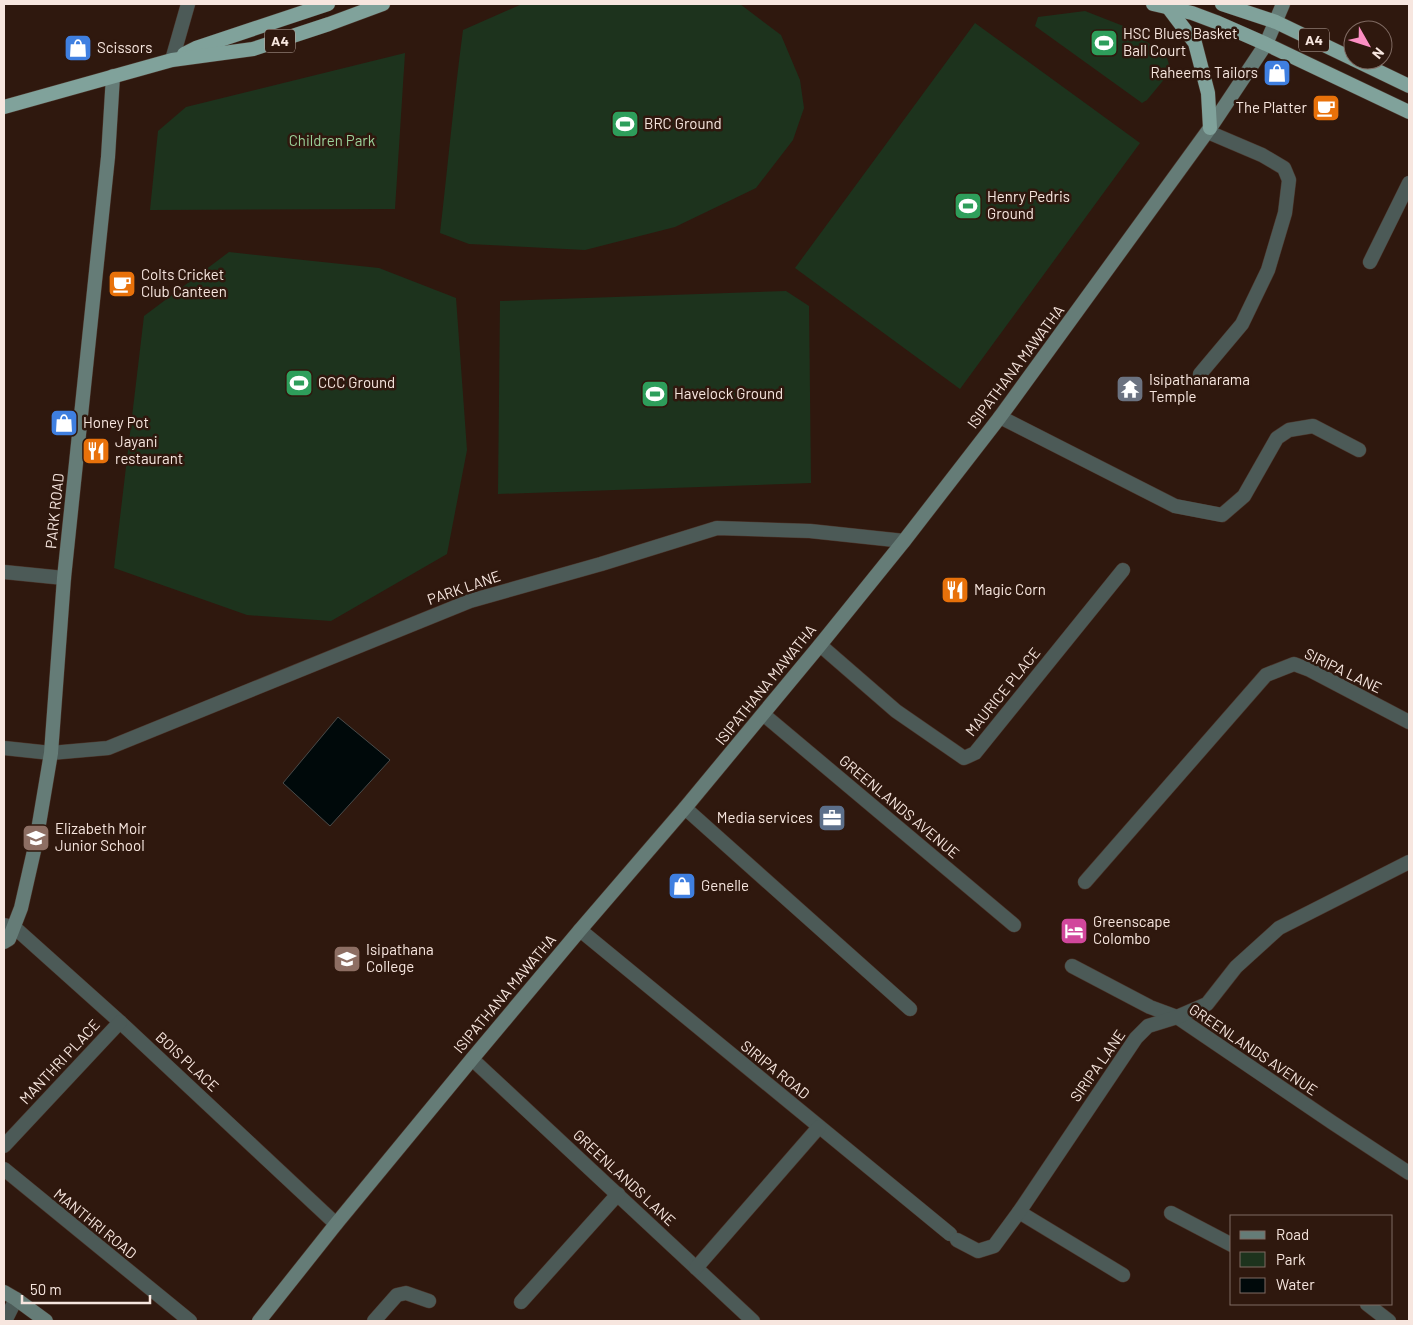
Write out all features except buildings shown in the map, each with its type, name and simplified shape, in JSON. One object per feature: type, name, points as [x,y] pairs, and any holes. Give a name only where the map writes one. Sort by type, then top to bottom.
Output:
[{"type":"highway","name":"A4","points":[[172,60],[196,48],[328,4]]},
{"type":"highway","name":"A4","points":[[4,107],[172,60],[253,49],[383,4]]},
{"type":"highway","name":"A4","points":[[1222,4],[1276,22],[1343,55]]},
{"type":"highway","name":"A4","points":[[1160,5],[1192,13],[1266,44],[1409,112]]},
{"type":"highway","points":[[1160,5],[1195,43],[1208,93],[1209,130]]},
{"type":"highway","name":"A4","points":[[1375,70],[1409,86]]},
{"type":"main road","name":"ISIPATHANA MAWATHA","points":[[259,1321],[472,1059],[685,808],[904,540],[1000,416],[1209,130],[1266,44],[1284,4]]},
{"type":"main road","name":"PARK ROAD","points":[[4,942],[9,938],[9,926],[21,908],[36,842],[51,753],[64,578],[106,184],[113,76]]},
{"type":"main road","points":[[10,1295],[46,1321]]},
{"type":"street","points":[[172,60],[188,4]]},
{"type":"street","points":[[1200,374],[1242,324],[1268,270],[1285,213],[1289,180],[1284,168],[1209,130]]},
{"type":"street","points":[[1370,262],[1409,183]]},
{"type":"street","points":[[1000,416],[1175,506],[1222,515],[1244,496],[1277,438],[1289,430],[1313,426],[1359,450]]},
{"type":"street","name":"PARK LANE","points":[[4,748],[51,753],[108,748],[470,600],[601,564],[717,528],[810,531],[904,540]]},
{"type":"street","name":"MAURICE PLACE","points":[[820,645],[896,710],[964,758],[975,753],[1123,570]]},
{"type":"street","points":[[4,572],[64,578]]},
{"type":"street","name":"SIRIPA LANE","points":[[1085,882],[1266,675],[1294,664],[1310,670],[1409,722]]},
{"type":"street","name":"GREENLANDS AVENUE","points":[[763,714],[1014,925]]},
{"type":"street","points":[[685,808],[910,1009]]},
{"type":"street","name":"SIRIPA LANE","points":[[978,1250],[994,1246],[1136,1038],[1148,1026],[1177,1017],[1208,1004],[1236,967],[1280,928],[1409,862]]},
{"type":"street","name":"BOIS PLACE","points":[[9,926],[120,1022],[336,1224]]},
{"type":"street","name":"SIRIPA ROAD","points":[[580,930],[954,1237],[978,1250]]},
{"type":"street","name":"GREENLANDS AVENUE","points":[[1072,966],[1150,1007],[1177,1017],[1409,1173]]},
{"type":"street","name":"MANTHRI PLACE","points":[[4,1146],[120,1022]]},
{"type":"street","name":"GREENLANDS LANE","points":[[472,1059],[753,1321]]},
{"type":"street","points":[[696,1268],[819,1127]]},
{"type":"street","name":"MANTHRI ROAD","points":[[4,1169],[190,1321]]},
{"type":"street","points":[[521,1302],[618,1194]]},
{"type":"street","points":[[1019,1212],[1123,1275]]},
{"type":"street","points":[[1171,1213],[1230,1244]]},
{"type":"street","points":[[374,1321],[397,1295],[406,1293],[430,1301]]},
{"type":"street","points":[[5,1321],[10,1295]]},
{"type":"street","points":[[1369,1305],[1389,1321]]},
{"type":"green space","name":"BRC Ground","points":[[522,4],[740,4],[781,35],[800,80],[804,108],[793,140],[756,188],[675,227],[585,250],[469,244],[440,233],[463,30]]},
{"type":"green space","name":"HSC Blues Basket Ball Court","points":[[1085,11],[1131,29],[1167,58],[1171,71],[1147,100],[1142,103],[1035,26],[1038,17]]},
{"type":"green space","name":"Henry Pedris Ground","points":[[975,23],[1140,143],[960,389],[795,268]]},
{"type":"green space","name":"Children Park","points":[[405,53],[395,209],[150,210],[158,131],[186,107]]},
{"type":"green space","name":"CCC Ground","points":[[229,252],[379,268],[456,298],[467,450],[447,554],[331,621],[247,615],[114,568],[144,316]]},
{"type":"green space","name":"Havelock Ground","points":[[786,291],[809,306],[811,483],[498,494],[500,301]]},
{"type":"water","points":[[338,717],[390,760],[330,826],[283,783]]},
{"type":"place","name":"HSC Blues Basket Ball Court","points":[[1104,43]]},
{"type":"place","name":"Scissors","points":[[78,48]]},
{"type":"place","name":"Raheems Tailors","points":[[1277,73]]},
{"type":"place","name":"The Platter","points":[[1326,108]]},
{"type":"place","name":"BRC Ground","points":[[625,124]]},
{"type":"place","name":"Henry Pedris Ground","points":[[968,206]]},
{"type":"place","name":"Colts Cricket Club Canteen","points":[[122,284]]},
{"type":"place","name":"CCC Ground","points":[[299,383]]},
{"type":"place","name":"Isipathanarama Temple","points":[[1130,389]]},
{"type":"place","name":"Havelock Ground","points":[[655,394]]},
{"type":"place","name":"Honey Pot","points":[[64,423]]},
{"type":"place","name":"Jayani restaurant","points":[[96,451]]},
{"type":"place","name":"Magic Corn","points":[[955,590]]},
{"type":"place","name":"Media services","points":[[832,818]]},
{"type":"place","name":"Elizabeth Moir Junior School","points":[[36,838]]},
{"type":"place","name":"Genelle","points":[[682,886]]},
{"type":"place","name":"Greenscape Colombo","points":[[1074,931]]},
{"type":"place","name":"Isipathana College","points":[[347,959]]}]
